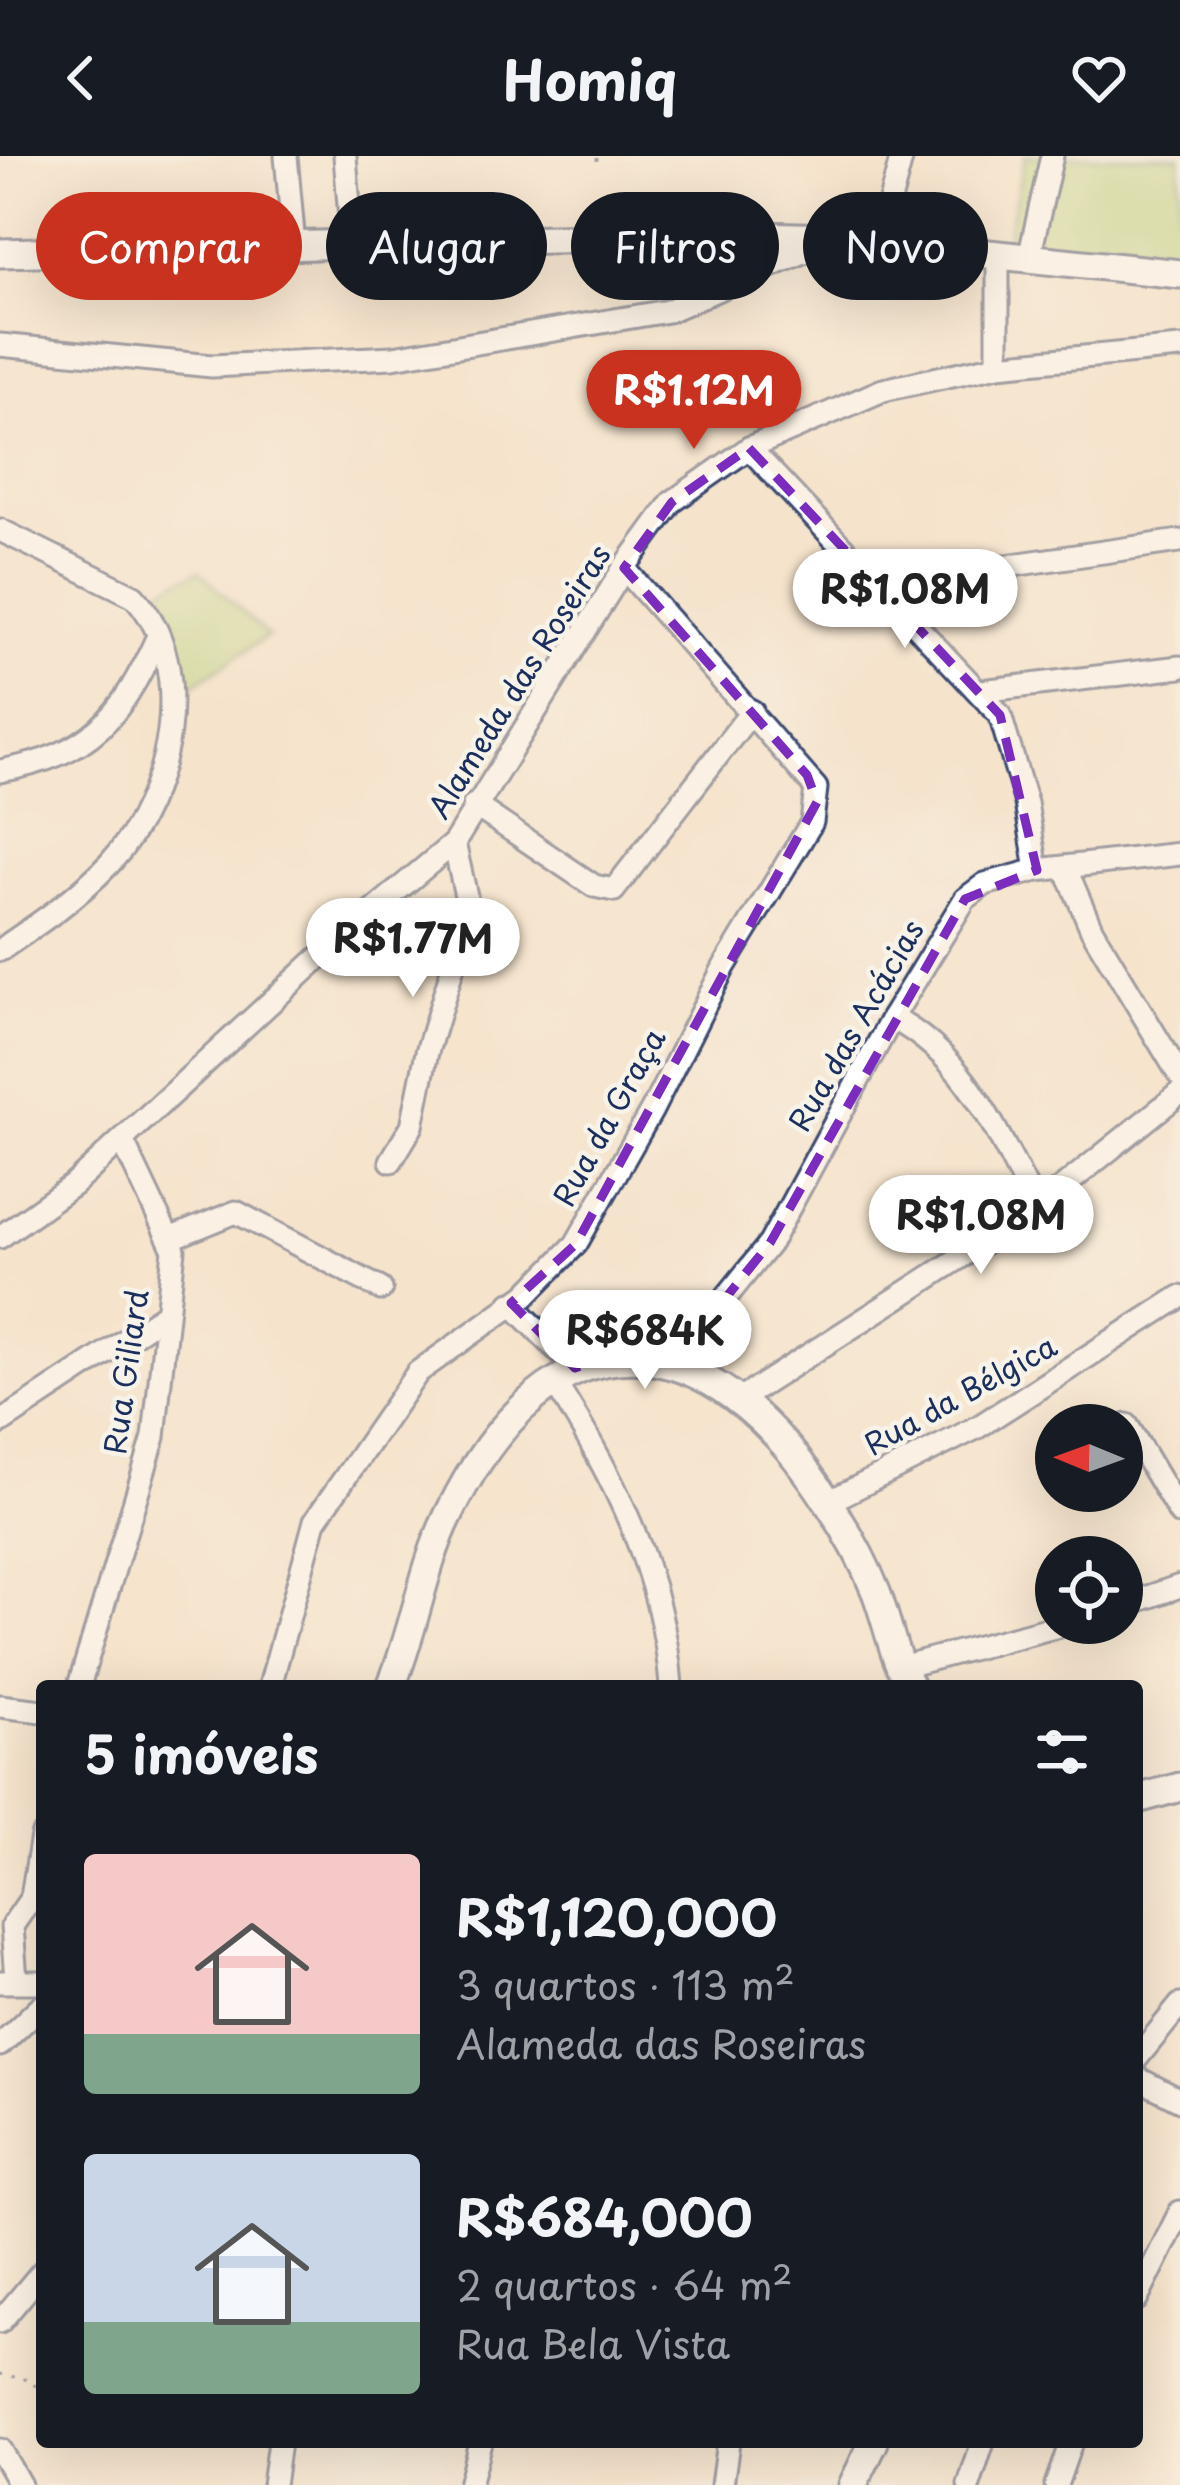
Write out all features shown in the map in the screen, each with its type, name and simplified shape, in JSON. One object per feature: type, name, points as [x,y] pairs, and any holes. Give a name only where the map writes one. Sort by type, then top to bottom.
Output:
[{"type":"main road","points":[[547,239],[803,237]]},
{"type":"main road","points":[[988,254],[1031,246],[1180,274]]},
{"type":"main road","points":[[0,253],[36,252]]},
{"type":"main road","points":[[393,1680],[448,1515],[491,1440],[564,1374],[598,1359],[674,1363],[739,1400],[828,1502],[866,1569],[905,1676]]},
{"type":"main road","points":[[1143,1796],[1180,1787]]},
{"type":"main road","points":[[853,2485],[871,2448]]},
{"type":"street","points":[[286,156],[289,192]]},
{"type":"street","points":[[345,156],[348,192]]},
{"type":"street","points":[[893,192],[902,156]]},
{"type":"street","points":[[1031,246],[1052,156]]},
{"type":"street","points":[[0,345],[212,366],[392,357],[668,311],[803,252]]},
{"type":"street","points":[[998,255],[998,365]]},
{"type":"street","name":"Alameda das Roseiras","points":[[0,1237],[123,1142],[320,956],[454,843],[624,568],[672,502],[749,448],[884,390],[998,365],[1180,348]]},
{"type":"street","points":[[749,448],[981,691],[1010,736],[1037,870]]},
{"type":"street","points":[[0,530],[134,596],[149,613],[169,664],[172,701],[147,812],[113,860],[66,906],[0,950]]},
{"type":"street","points":[[880,584],[1180,542]]},
{"type":"street","name":"Rua da Graça","points":[[272,1680],[315,1521],[335,1488],[418,1372],[511,1303],[576,1244],[652,1110],[724,967],[812,821],[816,788],[624,568]]},
{"type":"street","points":[[0,771],[45,763],[81,746],[108,722],[138,681],[158,636]]},
{"type":"street","points":[[981,691],[1180,667]]},
{"type":"street","points":[[474,805],[594,886],[614,890],[752,711]]},
{"type":"street","points":[[391,1161],[412,1126],[427,1052],[464,930],[466,896],[454,843]]},
{"type":"street","name":"Rua das Acácias","points":[[674,1363],[770,1243],[892,1018],[965,899],[985,884],[1037,870],[1180,854]]},
{"type":"street","points":[[1065,867],[1092,930],[1180,1076]]},
{"type":"street","points":[[892,1018],[926,1035],[966,1077],[1037,1208]]},
{"type":"street","points":[[739,1400],[1037,1208],[1180,1093]]},
{"type":"street","points":[[123,1142],[172,1238],[224,1212],[245,1214],[381,1288]]},
{"type":"street","name":"Rua Giliard","points":[[81,1680],[154,1437],[172,1238]]},
{"type":"street","name":"Rua da Bélgica","points":[[828,1502],[978,1427],[1180,1297]]},
{"type":"street","points":[[511,1303],[564,1374],[634,1528],[659,1603],[670,1680]]},
{"type":"street","points":[[0,1424],[165,1314]]},
{"type":"street","points":[[1143,1452],[1180,1514]]},
{"type":"street","points":[[1143,1599],[1180,1586]]},
{"type":"street","points":[[905,1676],[1035,1634]]},
{"type":"street","points":[[0,1706],[36,1710]]},
{"type":"street","points":[[8,1981],[12,1926],[32,1897],[36,1873]]},
{"type":"street","points":[[1143,2051],[1180,2005]]},
{"type":"street","points":[[0,2045],[36,2011]]},
{"type":"street","points":[[1143,2081],[1180,2100]]},
{"type":"street","points":[[1143,2287],[1180,2212]]},
{"type":"street","points":[[0,2322],[36,2279]]},
{"type":"street","points":[[273,2485],[278,2448]]},
{"type":"street","points":[[469,2485],[478,2448]]},
{"type":"street","points":[[722,2485],[727,2448]]},
{"type":"street","points":[[969,2485],[981,2448]]},
{"type":"street","points":[[1056,2485],[1069,2448]]},
{"type":"street","points":[[0,2450],[20,2485]]},
{"type":"path","points":[[0,2374],[29,2380],[36,2386]]},
{"type":"highlighted area","points":[[749,448],[1000,715],[1037,870],[965,899],[770,1243],[673,1363],[598,1359],[575,1368],[511,1303],[576,1244],[817,802],[807,775],[624,568],[672,502]]},
{"type":"green space","points":[[1025,156],[1180,156],[1180,260],[1006,241]]},
{"type":"green space","points":[[199,571],[268,636],[187,689],[175,636],[147,596]]}]
